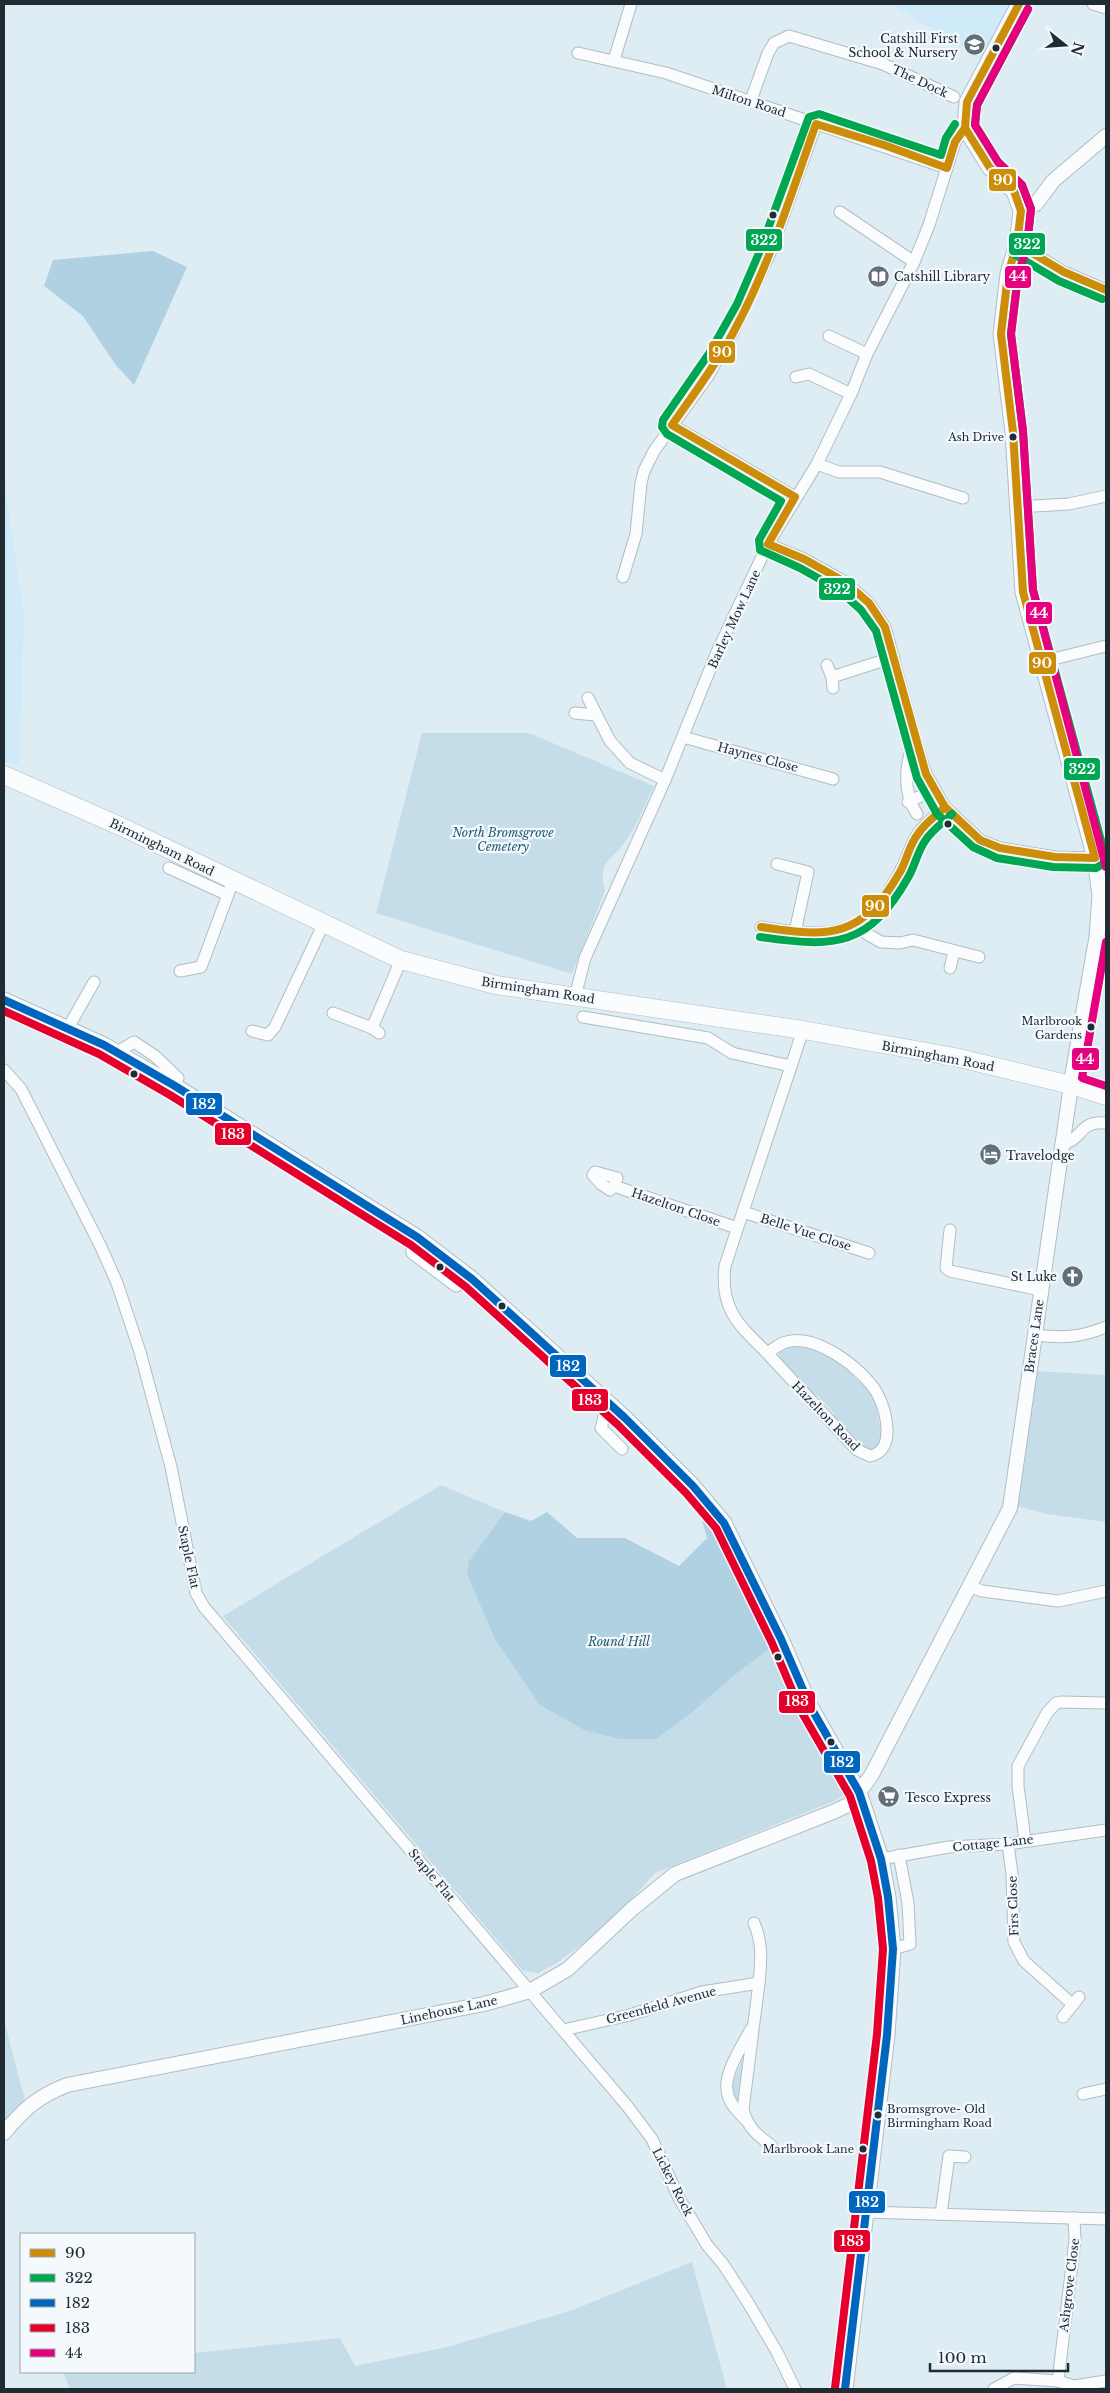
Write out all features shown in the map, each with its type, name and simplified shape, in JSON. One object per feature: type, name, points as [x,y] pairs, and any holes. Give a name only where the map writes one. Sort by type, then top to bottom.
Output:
[{"type":"highway","name":"Birmingham Road","points":[[4,775],[122,827],[231,888],[324,923],[401,960],[496,985],[803,1030],[955,1057],[1071,1085],[1106,1096]]},
{"type":"main road","points":[[1019,4],[969,96],[965,128],[990,168],[1014,191],[1022,210],[1017,244],[1008,274],[1001,334],[1013,432],[1022,592],[1095,858],[1100,896],[1097,937],[1071,1085]]},
{"type":"main road","points":[[4,1000],[68,1028],[175,1086],[417,1237],[472,1279],[612,1406],[693,1486],[724,1524],[781,1638],[810,1706],[860,1795],[881,1859],[888,1897],[893,1949],[887,2035],[844,2389]]},
{"type":"street","points":[[614,60],[631,4]]},
{"type":"street","points":[[1093,4],[1106,8]]},
{"type":"street","name":"The Dock","points":[[750,100],[774,42],[789,36],[883,64],[954,97]]},
{"type":"street","name":"Milton Road","points":[[578,54],[666,72],[947,168]]},
{"type":"street","points":[[623,577],[636,534],[644,471],[654,451],[708,376],[733,332],[770,253],[816,124]]},
{"type":"street","name":"Barley Mow Lane","points":[[575,997],[585,958],[665,780],[717,652],[768,544],[795,497],[817,464],[852,394],[867,354],[914,262],[929,225],[954,142],[965,128]]},
{"type":"street","points":[[1022,210],[1036,204],[1053,181],[1106,136]]},
{"type":"street","points":[[840,212],[863,219],[878,240],[914,262]]},
{"type":"street","points":[[1017,244],[1064,272],[1106,290]]},
{"type":"street","points":[[829,336],[867,354]]},
{"type":"street","points":[[796,377],[809,374],[852,394]]},
{"type":"street","points":[[672,425],[795,497]]},
{"type":"street","points":[[817,464],[839,472],[880,472],[963,498]]},
{"type":"street","points":[[1017,507],[1069,504],[1106,496]]},
{"type":"street","points":[[768,544],[804,559],[854,589],[869,604],[885,627],[926,774],[945,807],[980,840],[1000,848],[1055,857],[1095,858]]},
{"type":"street","points":[[1041,662],[1106,646]]},
{"type":"street","points":[[827,665],[833,682],[894,657]]},
{"type":"street","points":[[588,698],[595,715],[610,741],[630,763],[665,780]]},
{"type":"street","points":[[575,713],[595,715]]},
{"type":"street","name":"Haynes Close","points":[[683,736],[833,779]]},
{"type":"street","points":[[915,740],[907,757],[908,802],[917,814]]},
{"type":"street","points":[[908,802],[923,795]]},
{"type":"street","points":[[760,927],[814,934],[841,931],[860,923],[877,909],[885,898],[919,832],[945,807]]},
{"type":"street","points":[[777,864],[808,872],[795,932]]},
{"type":"street","points":[[170,868],[231,888],[201,968],[180,971]]},
{"type":"street","points":[[252,1031],[268,1035],[275,1027],[324,923]]},
{"type":"street","points":[[860,923],[867,934],[881,942],[900,943],[913,940],[978,957]]},
{"type":"street","points":[[950,968],[954,952]]},
{"type":"street","points":[[333,1013],[375,1030],[401,960]]},
{"type":"street","points":[[1090,971],[1106,973]]},
{"type":"street","points":[[68,1028],[94,982]]},
{"type":"street","points":[[583,1017],[708,1038],[732,1053],[791,1066]]},
{"type":"street","name":"Hazelton Road","points":[[767,1353],[783,1343],[797,1340],[815,1344],[836,1353],[860,1373],[877,1393],[886,1418],[888,1438],[883,1449],[870,1456],[857,1450],[741,1326],[725,1296],[725,1266],[803,1030]]},
{"type":"street","name":"Staple Flat","points":[[4,1070],[20,1089],[101,1247],[117,1283],[140,1352],[170,1467],[196,1593],[204,1607],[530,1990]]},
{"type":"street","name":"Braces Lane","points":[[860,1795],[1010,1508],[1071,1085]]},
{"type":"street","points":[[1061,1145],[1072,1142],[1086,1126],[1097,1122],[1106,1123]]},
{"type":"street","name":"Hazelton Close","points":[[614,1186],[737,1228]]},
{"type":"street","name":"Belle Vue Close","points":[[743,1212],[869,1253]]},
{"type":"street","points":[[950,1230],[946,1268],[950,1271],[1040,1290]]},
{"type":"street","points":[[1034,1335],[1069,1338],[1085,1336],[1106,1328]]},
{"type":"street","points":[[612,1406],[605,1413],[600,1428],[622,1449]]},
{"type":"street","points":[[969,1586],[982,1591],[1058,1602],[1106,1591]]},
{"type":"street","points":[[1025,1840],[1018,1786],[1018,1766],[1047,1713],[1056,1703],[1061,1702],[1106,1703]]},
{"type":"street","name":"Linehouse Lane","points":[[4,2133],[31,2103],[44,2094],[67,2085],[484,2004],[530,1990],[568,1969],[632,1909],[675,1874],[833,1812],[860,1795]]},
{"type":"street","name":"Cottage Lane","points":[[881,1859],[948,1848],[1008,1844],[1025,1840],[1106,1830]]},
{"type":"street","name":"Firs Close","points":[[1008,1844],[1012,1874],[1014,1942],[1024,1961],[1076,2001],[1063,2017]]},
{"type":"street","points":[[893,1949],[910,1944],[908,1903],[899,1855]]},
{"type":"street","points":[[746,2121],[743,2109],[755,2022],[762,1950],[761,1937],[754,1923]]},
{"type":"street","name":"Greenfield Avenue","points":[[563,2030],[630,2015],[702,1992],[759,1982]]},
{"type":"street","name":"Lickey Rock","points":[[530,1990],[628,2107],[652,2139],[679,2198],[707,2245],[723,2264],[777,2352],[795,2389]]},
{"type":"street","points":[[755,2022],[732,2067],[726,2089],[731,2103],[758,2136],[772,2146]]},
{"type":"street","points":[[1083,2094],[1106,2089]]},
{"type":"street","points":[[941,2214],[949,2156],[965,2157]]},
{"type":"street","points":[[865,2212],[1106,2218]]},
{"type":"street","name":"Ashgrove Close","points":[[1058,2381],[1075,2240],[1074,2218]]},
{"type":"street","points":[[994,2389],[1014,2378],[1058,2381],[1074,2386],[1106,2381]]},
{"type":"shaded area","name":"Catshill First School & Nursery","points":[[891,4],[1011,4],[982,60]]},
{"type":"shaded area","points":[[4,477],[24,617],[19,766],[4,761]]},
{"type":"green space","points":[[153,251],[187,267],[134,385],[115,364],[83,316],[44,286],[53,260]]},
{"type":"green space","name":"North Bromsgrove Cemetery","points":[[422,733],[529,733],[654,786],[629,836],[604,868],[603,881],[605,891],[572,974],[376,913]]},
{"type":"green space","points":[[801,1344],[834,1356],[874,1396],[883,1441],[874,1451],[861,1449],[833,1418],[834,1413],[818,1396],[811,1395],[779,1361],[779,1354],[783,1346]]},
{"type":"green space","points":[[1035,1371],[1106,1375],[1106,1522],[1047,1514],[1017,1506]]},
{"type":"green space","points":[[441,1485],[505,1512],[469,1561],[467,1574],[472,1583],[731,1678],[772,1647],[846,1794],[832,1802],[655,1873],[629,1902],[591,1938],[555,1964],[538,1973],[523,1971],[223,1616]]},
{"type":"green space","name":"Round Hill","points":[[698,1506],[723,1535],[744,1573],[772,1647],[731,1678],[689,1715],[656,1739],[620,1739],[584,1730],[540,1705],[495,1639],[467,1574],[469,1561],[505,1512],[531,1521],[547,1512],[577,1538],[625,1538],[679,1566],[707,1538]]},
{"type":"green space","points":[[4,2021],[25,2100],[4,2121]]},
{"type":"green space","points":[[747,2050],[741,2104],[735,2102],[732,2084]]},
{"type":"green space","points":[[692,2262],[727,2389],[70,2389],[63,2373],[195,2373],[195,2353],[340,2338],[355,2366],[447,2347],[570,2311]]},
{"type":"transit line","name":"90","points":[[965,128],[967,102],[1019,4]]},
{"type":"transit line","name":"322","points":[[955,124],[946,138],[941,155],[819,114],[809,117],[759,253],[737,304],[710,352],[663,420],[662,427],[667,434],[781,501],[759,540],[760,550],[800,568],[839,590],[861,610],[876,631],[917,778],[937,814],[973,847],[997,858],[1053,867],[1096,868],[1103,864],[1105,855],[1033,590],[1023,431],[1011,334],[1018,276],[1027,246],[1031,209],[1022,185],[998,162],[975,125],[977,105],[1028,9]]},
{"type":"transit line","name":"44","points":[[1028,9],[977,105],[975,125],[998,162],[1022,185],[1031,209],[1027,246],[1018,276],[1011,334],[1023,431],[1033,590],[1106,867]]},
{"type":"transit line","name":"90","points":[[816,124],[884,145],[947,168],[955,142],[965,128],[990,168],[1014,191],[1021,211],[1017,244],[1008,274],[1001,334],[1013,432],[1023,592],[1095,858],[1055,857],[1000,848],[980,840],[945,807],[926,774],[885,627],[869,603],[845,582],[804,559],[768,544],[795,497],[672,425],[719,357],[746,308],[779,230],[816,124]]},
{"type":"transit line","name":"90","points":[[1017,244],[1064,272],[1106,290]]},
{"type":"transit line","name":"322","points":[[1012,253],[1059,281],[1102,299]]},
{"type":"transit line","name":"90","points":[[761,927],[786,931],[826,932],[858,921],[872,910],[886,894],[900,872],[915,838],[924,826],[945,807]]},
{"type":"transit line","name":"322","points":[[760,937],[810,942],[830,941],[848,937],[864,929],[880,917],[894,899],[909,876],[925,841],[952,814]]},
{"type":"transit line","name":"44","points":[[1106,942],[1082,1078],[1106,1086]]},
{"type":"transit line","name":"182","points":[[4,1000],[104,1045],[175,1086],[417,1237],[472,1279],[625,1418],[693,1486],[724,1523],[781,1639],[810,1706],[859,1792],[881,1859],[888,1897],[893,1949],[887,2035],[845,2389]]},
{"type":"transit line","name":"183","points":[[4,1011],[99,1054],[170,1095],[411,1245],[466,1287],[618,1425],[686,1493],[716,1528],[772,1643],[801,1711],[850,1796],[871,1861],[878,1898],[883,1949],[877,2034],[835,2388]]},
{"type":"place","name":"Catshill First School & Nursery","points":[[974,45]]},
{"type":"place","name":"Catshill Library","points":[[878,276]]},
{"type":"place","name":"Ash Drive","points":[[1013,437]]},
{"type":"place","name":"Marlbrook Gardens","points":[[1091,1027]]},
{"type":"place","name":"Travelodge","points":[[990,1155]]},
{"type":"place","name":"St Luke","points":[[1073,1276]]},
{"type":"place","name":"Tesco Express","points":[[889,1797]]},
{"type":"place","name":"Bromsgrove- Old Birmingham Road","points":[[878,2115]]},
{"type":"place","name":"Marlbrook Lane","points":[[863,2149]]}]
